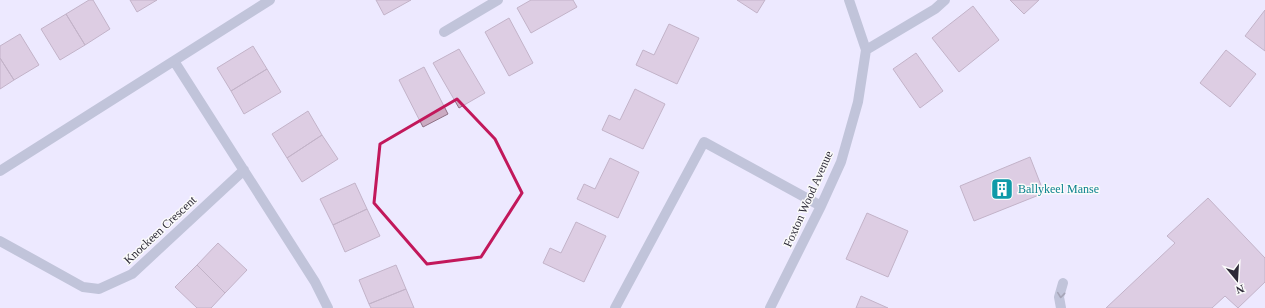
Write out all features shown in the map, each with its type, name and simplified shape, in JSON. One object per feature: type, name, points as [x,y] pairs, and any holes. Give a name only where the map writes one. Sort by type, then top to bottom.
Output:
[{"type":"street","points":[[0,171],[270,0]]},
{"type":"street","name":"Foxton Wood Avenue","points":[[770,308],[821,206],[841,162],[858,102],[866,50],[849,0]]},
{"type":"street","points":[[866,50],[935,9],[945,0]]},
{"type":"street","points":[[444,32],[494,1]]},
{"type":"street","points":[[174,61],[315,282],[328,308]]},
{"type":"street","points":[[615,308],[704,142],[821,206]]},
{"type":"street","name":"Knockeen Crescent","points":[[0,241],[83,287],[99,289],[132,274],[244,170]]},
{"type":"street","points":[[1061,308],[1059,297],[1063,283]]},
{"type":"highlighted area","points":[[457,99],[495,139],[522,193],[481,257],[427,264],[374,203],[380,144]]},
{"type":"building","points":[[89,0],[93,0],[110,29],[85,45],[66,14]]},
{"type":"building","points":[[130,0],[157,0],[137,12]]},
{"type":"building","points":[[376,0],[411,0],[384,15]]},
{"type":"building","points":[[531,0],[573,0],[577,7],[531,33],[517,8]]},
{"type":"building","points":[[737,0],[765,0],[757,13]]},
{"type":"building","points":[[1010,0],[1039,0],[1024,14]]},
{"type":"building","points":[[973,6],[999,40],[959,72],[932,38]]},
{"type":"building","points":[[1265,10],[1265,51],[1245,36]]},
{"type":"building","points":[[66,14],[85,45],[60,60],[41,29]]},
{"type":"building","points":[[509,18],[533,63],[509,76],[485,32]]},
{"type":"building","points":[[669,24],[699,38],[677,84],[636,65],[643,50],[654,55]]},
{"type":"building","points":[[20,34],[39,65],[14,80],[0,58],[0,46]]},
{"type":"building","points":[[253,46],[267,69],[231,91],[217,68]]},
{"type":"building","points":[[459,49],[485,93],[459,108],[433,63]]},
{"type":"building","points":[[1226,50],[1256,74],[1230,107],[1200,83]]},
{"type":"building","points":[[916,53],[943,91],[920,108],[893,69]]},
{"type":"building","points":[[0,58],[14,80],[0,89]]},
{"type":"building","points":[[424,67],[448,114],[423,127],[399,80]]},
{"type":"building","points":[[267,69],[281,92],[244,114],[231,91]]},
{"type":"building","points":[[635,89],[665,104],[643,149],[602,130],[609,115],[620,120]]},
{"type":"building","points":[[308,111],[322,135],[287,158],[272,134]]},
{"type":"building","points":[[322,135],[338,159],[302,182],[287,158]]},
{"type":"building","name":"Ballykeel Manse","points":[[1030,157],[1044,193],[974,221],[960,186]]},
{"type":"building","points":[[610,158],[639,172],[618,218],[577,199],[584,184],[595,189]]},
{"type":"building","points":[[355,183],[367,209],[333,225],[320,199]]},
{"type":"building","points":[[1208,198],[1265,258],[1265,282],[1238,308],[1225,296],[1212,308],[1106,308],[1175,243],[1167,236]]},
{"type":"building","points":[[367,209],[380,236],[345,252],[333,225]]},
{"type":"building","points":[[867,213],[908,231],[888,277],[846,259]]},
{"type":"building","points":[[576,222],[606,236],[584,282],[543,263],[550,248],[561,253]]},
{"type":"building","points":[[218,243],[247,270],[225,293],[197,265]]},
{"type":"building","points":[[197,265],[225,293],[211,308],[197,308],[175,287]]},
{"type":"building","points":[[396,265],[406,289],[369,304],[359,280]]},
{"type":"building","points":[[406,289],[414,308],[371,308],[369,304]]},
{"type":"building","points":[[861,296],[888,308],[856,308]]},
{"type":"place","name":"Ballykeel Manse","points":[[1002,189]]}]
